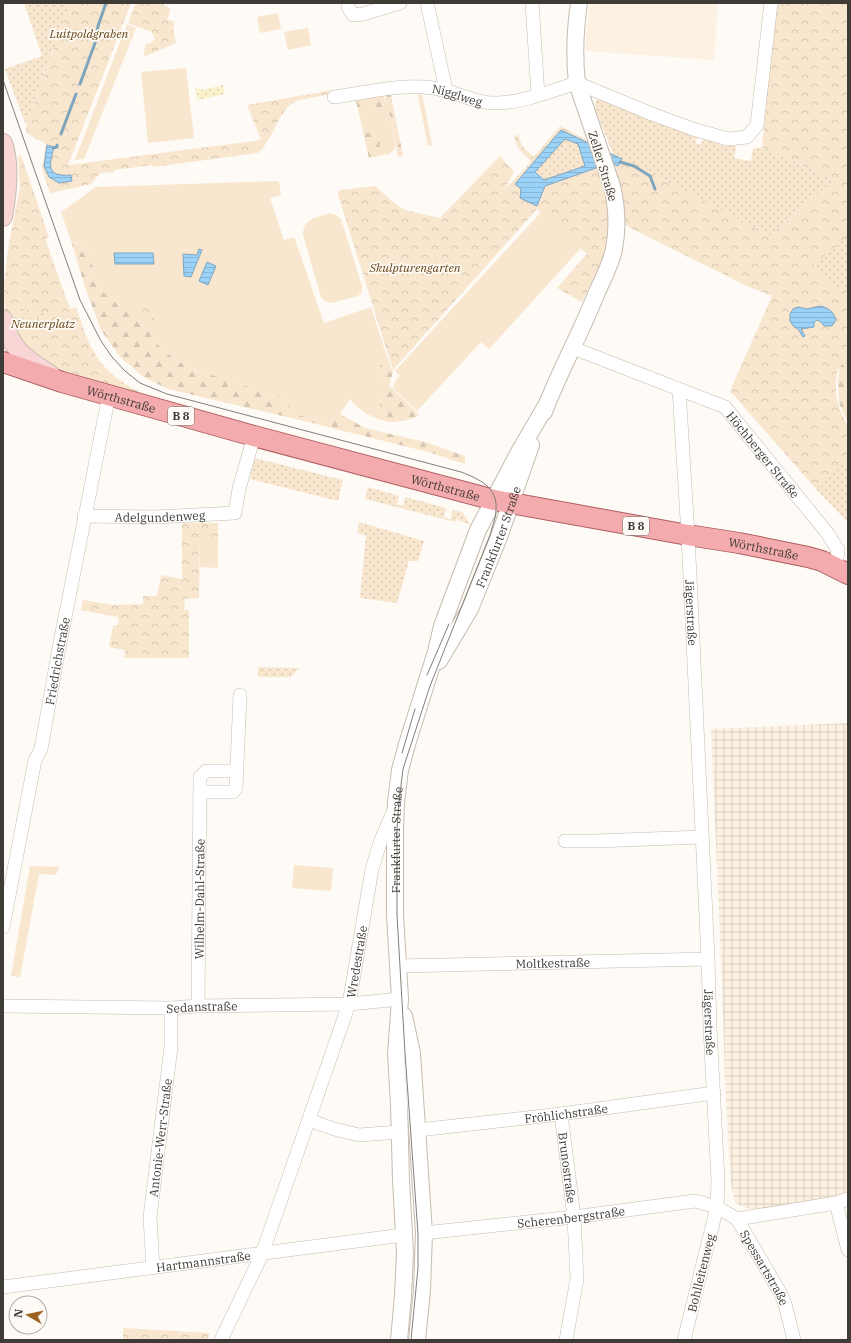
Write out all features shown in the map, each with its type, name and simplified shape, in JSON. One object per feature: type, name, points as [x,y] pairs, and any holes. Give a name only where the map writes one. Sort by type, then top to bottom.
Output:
[{"type":"main road","points":[[3,143],[7,168],[7,187],[3,217]]},
{"type":"main road","name":"B 8","points":[[3,319],[7,333],[16,348],[29,360],[62,382]]},
{"type":"main road","name":"Wörthstraße","points":[[3,362],[62,382],[254,436],[502,501],[739,543],[808,557],[822,560],[842,570]]},
{"type":"main road","name":"Wörthstraße","points":[[3,374],[62,382]]},
{"type":"street","points":[[348,3],[348,7],[352,15],[363,14],[374,6],[400,3]]},
{"type":"street","points":[[427,3],[446,90]]},
{"type":"street","points":[[532,3],[538,95]]},
{"type":"street","name":"Zeller Straße","points":[[573,348],[614,250],[617,221],[616,202],[612,186],[577,83],[574,36],[579,3]]},
{"type":"street","points":[[577,83],[693,129],[728,139],[747,137],[757,125],[771,3]]},
{"type":"street","name":"Nigglweg","points":[[334,97],[403,86],[446,90],[479,102],[514,102],[577,83]]},
{"type":"street","name":"Höchberger Straße","points":[[573,348],[725,407],[828,534],[838,550],[842,570]]},
{"type":"street","name":"Frankfurter Straße","points":[[399,1340],[404,1264],[396,1054],[400,999],[395,915],[396,802],[400,770],[427,685],[442,626],[478,530],[502,501],[573,348]]},
{"type":"street","name":"Jägerstraße","points":[[679,389],[688,535],[708,959],[718,1181],[717,1207]]},
{"type":"street","name":"Friedrichstraße","points":[[3,927],[35,760],[41,749],[58,648],[109,394]]},
{"type":"street","name":"Adelgundenweg","points":[[84,516],[155,517],[236,513],[239,489],[254,436]]},
{"type":"street","name":"Frankfurter Straße","points":[[427,685],[441,658],[470,610],[499,538],[502,501]]},
{"type":"street","points":[[200,792],[232,792],[236,788],[240,694]]},
{"type":"street","name":"Wilhelm-Dahl-Straße","points":[[198,1006],[200,777],[206,771],[236,771]]},
{"type":"street","name":"Wredestraße","points":[[221,1340],[262,1254],[349,1004],[372,869],[381,840],[393,813],[396,802]]},
{"type":"street","points":[[565,841],[702,837]]},
{"type":"street","name":"Moltkestraße","points":[[398,966],[708,959]]},
{"type":"street","name":"Frankfurter Straße","points":[[400,999],[412,1053],[424,1233],[423,1276],[418,1340]]},
{"type":"street","name":"Sedanstraße","points":[[3,1006],[171,1008],[198,1006],[349,1004],[400,999]]},
{"type":"street","name":"Antonie-Werr-Straße","points":[[153,1268],[150,1217],[171,1047],[171,1008]]},
{"type":"street","name":"Fröhlichstraße","points":[[418,1130],[561,1114],[714,1092]]},
{"type":"street","name":"Brunostraße","points":[[561,1114],[574,1217],[577,1279],[566,1340]]},
{"type":"street","points":[[309,1120],[334,1129],[359,1135],[418,1130]]},
{"type":"street","name":"Scherenbergstraße","points":[[424,1233],[574,1217],[695,1201],[717,1207]]},
{"type":"street","points":[[737,1220],[842,1201],[848,1250]]},
{"type":"street","name":"Spessartstraße","points":[[717,1207],[737,1220],[781,1294],[786,1304],[794,1340]]},
{"type":"street","name":"Bohlleitenweg","points":[[684,1340],[717,1207]]},
{"type":"street","points":[[403,1235],[424,1233]]},
{"type":"street","name":"Hartmannstraße","points":[[3,1287],[403,1235]]},
{"type":"shaded area","points":[[590,3],[718,3],[714,60],[586,51],[586,33]]},
{"type":"shaded area","points":[[848,723],[848,1194],[836,1199],[751,1210],[735,1203],[731,1184],[725,1081],[711,729]]},
{"type":"green space","points":[[24,3],[70,3],[28,119],[25,123],[5,69],[42,56]]},
{"type":"green space","name":"Luitpoldgraben","points":[[70,3],[131,3],[68,165],[261,140],[247,105],[334,90],[334,93],[296,101],[289,106],[280,118],[264,147],[258,153],[153,167],[152,165],[114,170],[114,172],[100,173],[91,184],[50,193],[42,169],[46,144],[28,134],[26,129],[27,123],[25,123],[28,119]]},
{"type":"green space","points":[[136,3],[161,3],[171,9],[167,19],[175,22],[173,29],[176,43],[143,57],[146,44],[151,43],[155,39],[152,32],[128,23]]},
{"type":"green space","name":"Skulpturengarten","points":[[776,3],[848,3],[848,355],[837,372],[836,395],[840,410],[848,427],[848,522],[817,490],[730,391],[772,296],[747,286],[630,228],[621,221],[582,302],[557,288],[587,254],[537,209],[393,370],[339,198],[338,192],[340,190],[375,186],[399,207],[409,211],[440,218],[500,156],[514,172],[504,190],[529,164],[531,161],[519,150],[514,137],[518,134],[522,146],[534,157],[560,126],[770,235],[834,180],[762,147]]},
{"type":"green space","points":[[278,13],[281,29],[260,33],[257,17]]},
{"type":"green space","points":[[127,24],[136,28],[84,159],[75,160]]},
{"type":"green space","points":[[308,28],[311,45],[288,50],[284,32]]},
{"type":"green space","points":[[186,68],[194,138],[148,143],[141,72]]},
{"type":"green space","points":[[385,94],[383,107],[361,114],[366,133],[377,133],[383,130],[387,141],[380,142],[378,156],[369,158],[356,101]]},
{"type":"green space","points":[[422,94],[432,145],[428,146],[418,95]]},
{"type":"green space","points":[[386,95],[395,149],[389,154],[378,156],[366,133],[361,114],[383,107]]},
{"type":"green space","points":[[386,95],[391,95],[403,156],[398,157]]},
{"type":"green space","points":[[598,99],[698,136],[695,143],[700,145],[704,138],[723,146],[736,146],[734,158],[751,161],[753,149],[762,147],[834,180],[770,235],[613,154],[595,108],[595,101]]},
{"type":"green space","points":[[565,139],[578,144],[586,166],[544,180],[535,172]]},
{"type":"green space","name":"Neunerplatz","points":[[19,154],[22,158],[49,237],[46,238],[47,244],[66,298],[71,309],[76,307],[87,338],[98,359],[109,372],[123,383],[163,403],[59,370],[24,350],[6,313],[3,292],[9,243],[20,187]]},
{"type":"green space","points":[[279,181],[281,195],[270,198],[284,240],[294,237],[324,323],[371,307],[387,357],[383,360],[377,372],[382,384],[380,405],[389,422],[367,414],[350,399],[340,414],[329,423],[298,415],[280,397],[187,367],[162,350],[149,332],[99,289],[85,239],[72,244],[61,212],[96,187]]},
{"type":"green space","points":[[541,212],[581,248],[489,349],[481,342],[417,411],[393,388],[396,380],[400,376],[395,371]]},
{"type":"green space","points":[[329,213],[336,215],[341,219],[362,286],[362,292],[358,296],[332,303],[326,302],[321,297],[303,235],[305,225],[308,222]]},
{"type":"green space","points":[[848,236],[848,288],[833,287],[813,265]]},
{"type":"green space","points":[[85,239],[99,289],[149,332],[162,350],[187,367],[280,397],[298,415],[329,423],[340,414],[365,428],[425,442],[465,456],[465,464],[428,452],[168,389],[145,378],[121,358],[101,330],[86,290],[72,244]]},
{"type":"green space","points":[[140,303],[151,308],[155,314],[155,320],[144,322],[137,318],[135,310]]},
{"type":"green space","points":[[20,305],[25,305],[27,308],[27,319],[33,318],[43,312],[45,314],[29,325],[25,325],[22,318]]},
{"type":"green space","points":[[848,347],[848,423],[839,403],[838,381],[840,365]]},
{"type":"green space","points":[[387,357],[393,372],[389,385],[419,415],[412,419],[389,422],[380,405],[382,384],[377,372],[383,360]]},
{"type":"green space","points":[[255,458],[343,480],[338,501],[250,479]]},
{"type":"green space","points":[[844,463],[848,466],[848,522],[817,490]]},
{"type":"green space","points":[[368,487],[399,496],[397,504],[403,506],[405,497],[446,508],[444,518],[451,519],[452,510],[462,512],[471,525],[456,519],[455,522],[365,499]]},
{"type":"green space","points":[[359,522],[424,541],[418,561],[409,561],[397,603],[360,598],[366,535],[357,533]]},
{"type":"green space","points":[[182,523],[218,523],[218,538],[200,538],[199,598],[185,599],[184,610],[189,610],[189,658],[124,658],[125,650],[109,647],[113,626],[118,625],[119,620],[117,617],[81,610],[83,600],[113,605],[143,604],[143,596],[157,596],[161,575],[182,579]]},
{"type":"green space","points":[[200,537],[218,538],[218,568],[200,567]]},
{"type":"green space","points":[[258,667],[299,668],[291,677],[258,677]]},
{"type":"green space","points":[[294,865],[333,868],[331,891],[292,888]]},
{"type":"green space","points":[[30,866],[59,867],[56,875],[39,874],[20,977],[11,976]]},
{"type":"green space","points":[[123,1328],[210,1333],[207,1340],[123,1340]]},
{"type":"sand","points":[[223,85],[225,94],[197,100],[195,87],[202,90]]},
{"type":"water","points":[[561,130],[622,159],[618,166],[602,159],[596,168],[545,186],[537,206],[520,198],[521,189],[515,184]],"holes":[[[565,139],[578,144],[585,166],[544,180],[535,172]]]},
{"type":"water","points":[[47,145],[54,147],[51,160],[51,169],[53,172],[63,175],[71,175],[72,181],[59,183],[49,177],[44,166]]},
{"type":"water","points":[[199,249],[202,250],[191,277],[184,276],[183,254],[197,255]]},
{"type":"water","points":[[114,253],[153,253],[154,264],[115,264]]},
{"type":"water","points":[[207,262],[216,266],[208,285],[199,281]]},
{"type":"water","points":[[820,306],[830,310],[834,314],[836,320],[832,326],[824,326],[817,320],[814,323],[814,327],[801,329],[805,336],[803,337],[790,321],[790,314],[793,309],[798,307],[807,309]]},
{"type":"waterway","points":[[80,84],[95,43],[98,26],[106,3]]},
{"type":"waterway","points":[[61,134],[76,94]]},
{"type":"waterway","points":[[53,148],[57,147],[57,145]]},
{"type":"waterway","points":[[620,162],[634,166],[650,176],[655,189]]},
{"type":"tram line","points":[[3,80],[80,300],[101,341],[112,357],[125,371],[140,383],[167,394],[461,472],[481,481],[491,490],[494,495],[496,502],[495,519],[430,686],[403,769],[399,802],[397,828],[397,915],[418,1234],[418,1268],[411,1340]]},
{"type":"tram line","points":[[427,675],[449,624]]},
{"type":"tram line","points":[[402,753],[415,709]]}]
